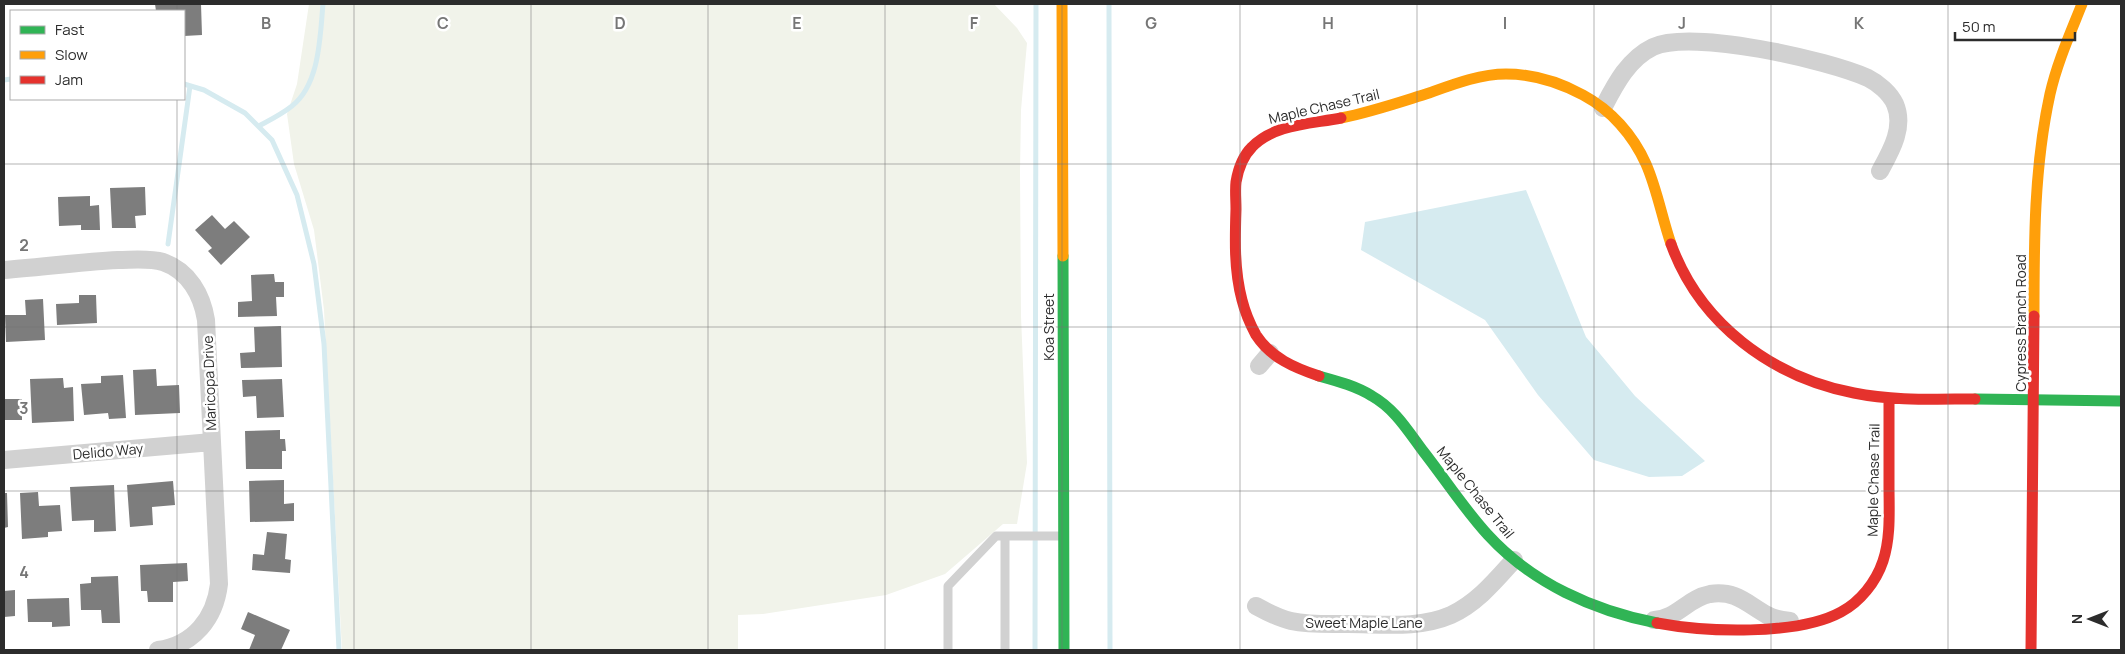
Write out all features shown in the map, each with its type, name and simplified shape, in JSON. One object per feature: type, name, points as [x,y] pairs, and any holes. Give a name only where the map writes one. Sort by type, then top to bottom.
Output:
[{"type":"street","name":"Koa Street","points":[[1062,4],[1064,650]]},
{"type":"street","name":"Cypress Branch Road","points":[[2031,650],[2035,227],[2038,154],[2053,80],[2064,45],[2082,4]]},
{"type":"street","points":[[1603,108],[1611,92],[1630,64],[1641,55],[1662,44],[1673,42],[1746,47],[1800,58],[1868,79],[1891,97],[1897,110],[1898,126],[1892,149],[1880,171]]},
{"type":"street","name":"Maple Chase Trail","points":[[1889,398],[1888,527],[1884,558],[1869,587],[1848,609],[1833,617],[1803,623],[1771,627],[1698,628],[1661,625],[1643,621],[1581,600],[1541,578],[1514,560],[1466,507],[1388,406],[1361,388],[1296,369],[1270,353],[1256,336],[1246,316],[1239,295],[1236,272],[1236,182],[1238,167],[1252,144],[1272,132],[1365,113],[1467,80],[1492,75],[1521,75],[1551,81],[1578,92],[1603,108],[1623,126],[1646,164],[1678,260],[1698,295],[1723,326],[1752,352],[1769,363],[1803,380],[1842,392],[1889,398],[2121,401]]},
{"type":"street","name":"Maricopa Drive","points":[[4,270],[138,259],[164,262],[180,271],[194,285],[204,306],[219,573],[218,594],[211,614],[199,630],[178,645],[158,650]]},
{"type":"street","points":[[1259,366],[1270,353]]},
{"type":"street","name":"Delido Way","points":[[4,460],[212,442]]},
{"type":"street","name":"Sweet Maple Lane","points":[[1256,606],[1282,618],[1302,623],[1404,624],[1428,622],[1451,615],[1466,607],[1481,596],[1514,560]]},
{"type":"street","points":[[1643,621],[1665,619],[1696,599],[1720,594],[1739,597],[1775,618],[1803,623]]},
{"type":"lane","points":[[948,650],[948,586],[996,536],[1064,536]]},
{"type":"lane","points":[[1004,650],[1005,536]]},
{"type":"shaded area","points":[[309,4],[994,4],[1017,28],[1027,43],[1021,110],[1020,171],[1021,316],[1027,463],[1017,524],[1003,524],[945,574],[886,595],[763,614],[738,615],[738,650],[342,650],[324,310],[314,230],[294,164],[287,114],[297,84]]},
{"type":"shaded area","points":[[1526,190],[1586,337],[1635,396],[1705,461],[1682,476],[1649,477],[1594,460],[1538,395],[1485,320],[1361,250],[1365,222]]},
{"type":"building","points":[[155,4],[201,4],[202,35],[185,36],[185,10],[156,10]]},
{"type":"building","points":[[145,187],[146,215],[135,216],[136,228],[112,228],[110,188]]},
{"type":"building","points":[[90,196],[90,206],[99,205],[100,230],[81,230],[81,225],[59,226],[58,197]]},
{"type":"building","points":[[212,215],[225,229],[234,221],[250,237],[221,265],[208,251],[212,248],[195,230]]},
{"type":"building","points":[[274,274],[275,282],[284,282],[284,297],[276,297],[277,316],[238,317],[238,302],[252,301],[251,275]]},
{"type":"building","points":[[79,295],[96,295],[97,323],[57,325],[56,304],[79,303]]},
{"type":"building","points":[[43,299],[45,340],[6,342],[5,315],[26,315],[25,300]]},
{"type":"building","points":[[281,326],[282,367],[241,368],[240,353],[255,352],[254,327]]},
{"type":"building","points":[[156,369],[157,386],[179,385],[180,413],[135,415],[133,370]]},
{"type":"building","points":[[123,375],[126,418],[109,419],[108,413],[84,415],[81,384],[101,383],[101,376]]},
{"type":"building","points":[[63,378],[64,388],[73,387],[74,421],[32,423],[30,379]]},
{"type":"building","points":[[282,379],[284,417],[257,418],[256,396],[243,397],[242,380]]},
{"type":"building","points":[[4,399],[22,399],[22,420],[4,420]]},
{"type":"building","points":[[280,430],[280,439],[285,439],[286,451],[282,451],[282,469],[246,469],[245,431]]},
{"type":"building","points":[[284,480],[284,504],[294,503],[294,521],[250,522],[249,481]]},
{"type":"building","points":[[173,481],[175,505],[152,507],[153,525],[130,527],[127,485]]},
{"type":"building","points":[[114,485],[116,531],[94,532],[94,520],[72,521],[70,487]]},
{"type":"building","points":[[38,492],[39,506],[60,505],[62,531],[48,532],[48,537],[22,539],[20,493]]},
{"type":"building","points":[[4,493],[7,493],[8,527],[4,528]]},
{"type":"building","points":[[267,532],[287,534],[285,559],[291,560],[290,573],[252,570],[253,554],[264,555]]},
{"type":"building","points":[[187,563],[188,581],[173,582],[173,602],[148,602],[147,591],[141,591],[140,565]]},
{"type":"building","points":[[118,576],[120,623],[102,623],[101,610],[81,610],[80,584],[91,583],[91,577]]},
{"type":"building","points":[[15,590],[15,616],[4,617],[4,591]]},
{"type":"building","points":[[69,598],[70,626],[52,627],[52,622],[28,622],[27,599]]},
{"type":"building","points":[[248,612],[290,630],[281,650],[249,650],[255,635],[241,629]]},
{"type":"waterway","points":[[259,126],[292,106],[301,97],[308,85],[317,59],[323,4]]},
{"type":"waterway","points":[[1035,650],[1036,4]]},
{"type":"waterway","points":[[1109,4],[1110,650]]},
{"type":"waterway","points":[[4,80],[10,79]]},
{"type":"waterway","points":[[185,84],[204,90],[245,113],[272,140],[297,195],[314,264],[324,344],[339,650]]},
{"type":"waterway","points":[[168,244],[190,86]]},
{"type":"traffic: fast","points":[[1063,256],[1064,650]]},
{"type":"traffic: fast","points":[[1319,376],[1360,389],[1388,407],[1479,525],[1505,552],[1524,567],[1544,581],[1587,603],[1633,618],[1657,623]]},
{"type":"traffic: fast","points":[[1975,399],[2121,401]]},
{"type":"traffic: slow","points":[[1062,4],[1063,256]]},
{"type":"traffic: slow","points":[[2034,316],[2036,205],[2045,121],[2056,71],[2082,4]]},
{"type":"traffic: slow","points":[[1341,118],[1374,110],[1457,83],[1496,74],[1526,75],[1565,86],[1603,108],[1620,124],[1635,143],[1650,174],[1671,244]]},
{"type":"traffic: jam","points":[[1319,376],[1292,366],[1276,356],[1262,343],[1250,322],[1239,289],[1236,266],[1236,185],[1238,173],[1244,159],[1252,147],[1261,139],[1282,129],[1341,118]]},
{"type":"traffic: jam","points":[[1671,244],[1684,273],[1700,299],[1720,322],[1768,360],[1795,374],[1824,385],[1869,396],[1914,399],[1975,399]]},
{"type":"traffic: jam","points":[[2031,650],[2034,316]]},
{"type":"traffic: jam","points":[[1657,623],[1725,630],[1776,628],[1822,620],[1841,612],[1855,603],[1872,584],[1886,552],[1889,514],[1889,398]]}]
